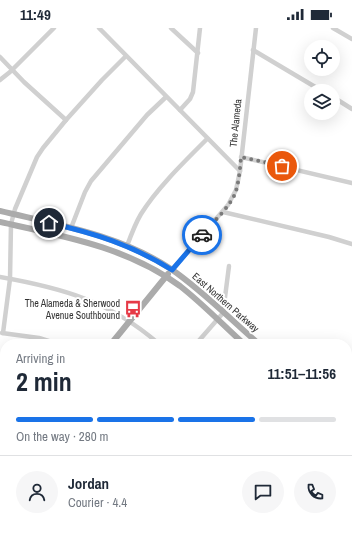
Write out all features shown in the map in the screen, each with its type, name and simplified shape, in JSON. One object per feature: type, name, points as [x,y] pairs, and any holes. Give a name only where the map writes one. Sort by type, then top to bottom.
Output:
[{"type":"main road","name":"East Northern Parkway","points":[[0,211],[95,234],[148,256],[172,270],[196,288],[253,339]]},
{"type":"main road","name":"East Northern Parkway","points":[[0,222],[60,235],[111,250],[138,261],[166,277],[194,297],[238,339]]},
{"type":"main road","name":"The Alameda","points":[[115,339],[172,270]]},
{"type":"street","points":[[0,80],[54,28]]},
{"type":"street","points":[[99,28],[240,171]]},
{"type":"street","points":[[171,28],[198,53]]},
{"type":"street","points":[[180,110],[192,94],[200,28]]},
{"type":"street","name":"The Alameda","points":[[172,270],[223,212],[235,194],[240,171],[256,28]]},
{"type":"street","points":[[333,28],[352,39]]},
{"type":"street","points":[[253,50],[310,84]]},
{"type":"street","points":[[42,339],[2,333],[10,279],[11,224],[13,214],[40,152],[66,120],[126,56]]},
{"type":"street","points":[[0,57],[32,90],[66,120]]},
{"type":"street","points":[[71,228],[85,192],[91,181],[147,116],[166,97]]},
{"type":"street","points":[[340,101],[352,108]]},
{"type":"street","points":[[127,246],[138,219],[148,205],[178,169],[207,139]]},
{"type":"street","points":[[241,157],[352,183]]},
{"type":"street","points":[[223,212],[352,244]]},
{"type":"street","points":[[200,339],[223,313],[229,266]]},
{"type":"street","points":[[0,277],[46,286],[76,295],[103,306],[129,320],[153,339]]},
{"type":"way so far","points":[[202,235],[228,205],[235,194],[241,157],[282,166]]},
{"type":"place","name":"The Alameda & Sherwood Avenue Southbound","points":[[133,309]]},
{"type":"route","points":[[49,223],[95,234],[115,241],[154,259],[172,270],[202,235]]}]
